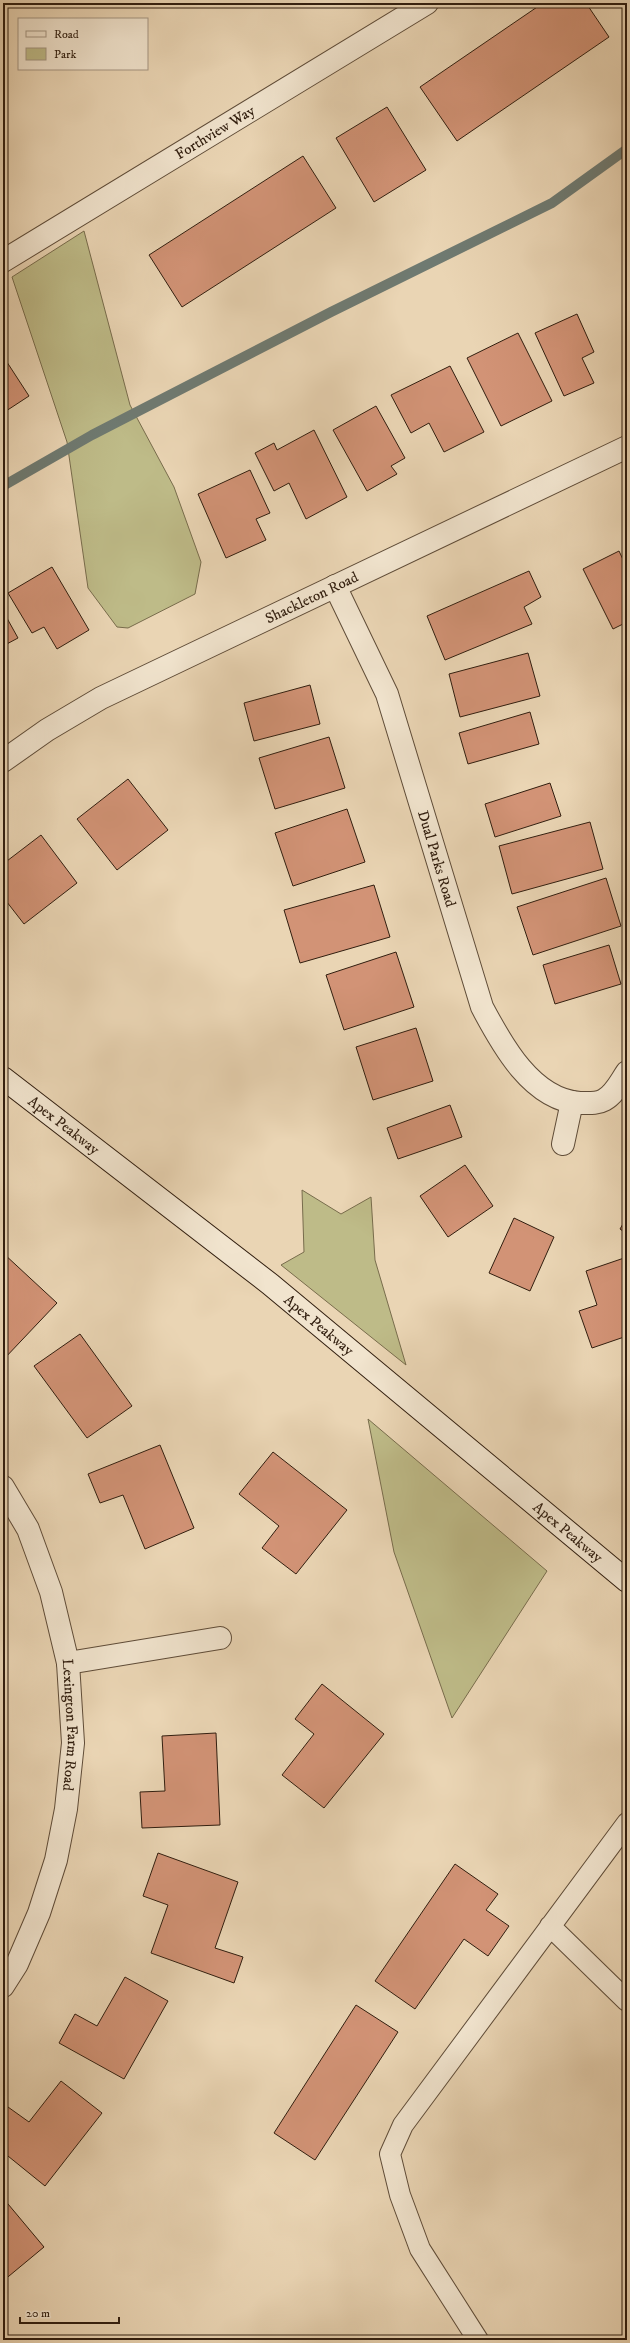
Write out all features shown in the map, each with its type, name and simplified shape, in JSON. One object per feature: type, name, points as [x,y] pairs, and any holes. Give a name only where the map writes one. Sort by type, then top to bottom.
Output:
[{"type":"street","name":"Forthview Way","points":[[3,261],[427,3]]},
{"type":"street","name":"Shackleton Road","points":[[3,761],[48,730],[101,698],[627,448]]},
{"type":"street","name":"Dual Parks Road","points":[[335,586],[387,694],[482,1007],[499,1040],[527,1074],[552,1096],[572,1102],[592,1104],[603,1100],[613,1093],[627,1072]]},
{"type":"street","name":"Apex Peakway","points":[[3,1078],[270,1284],[627,1581]]},
{"type":"street","points":[[563,1144],[572,1102]]},
{"type":"street","name":"Lexington Farm Road","points":[[3,1488],[28,1529],[51,1592],[68,1663],[73,1743],[66,1809],[56,1860],[39,1914],[17,1964],[3,1986]]},
{"type":"street","points":[[68,1663],[220,1638]]},
{"type":"lane","points":[[478,2340],[420,2248],[400,2195],[390,2154],[403,2125],[627,1823]]},
{"type":"lane","points":[[550,1926],[627,2000]]},
{"type":"green space","points":[[84,231],[130,405],[174,487],[201,562],[195,594],[128,628],[117,627],[88,588],[67,442],[12,277]]},
{"type":"green space","points":[[302,1190],[341,1214],[371,1197],[375,1260],[406,1365],[281,1265],[304,1252]]},
{"type":"green space","points":[[368,1419],[547,1571],[452,1718],[394,1552]]},
{"type":"building","points":[[543,3],[586,3],[609,37],[457,141],[420,87]]},
{"type":"building","points":[[387,107],[426,170],[374,202],[336,138]]},
{"type":"building","points":[[303,156],[336,208],[182,307],[149,255]]},
{"type":"building","points":[[577,314],[594,352],[582,358],[594,383],[564,396],[535,333]]},
{"type":"building","points":[[518,333],[552,401],[501,426],[467,358]]},
{"type":"building","points":[[3,356],[29,396],[3,413]]},
{"type":"building","points":[[450,366],[484,432],[444,452],[429,423],[411,433],[391,395]]},
{"type":"building","points":[[376,406],[405,458],[391,466],[397,474],[367,491],[333,430]]},
{"type":"building","points":[[314,430],[347,497],[306,519],[289,483],[274,491],[255,453],[274,443],[277,450]]},
{"type":"building","points":[[250,470],[270,513],[256,519],[266,540],[226,558],[198,494]]},
{"type":"building","points":[[619,551],[627,568],[627,622],[613,629],[583,569]]},
{"type":"building","points":[[52,567],[89,630],[57,649],[44,627],[32,633],[8,593]]},
{"type":"building","points":[[529,571],[541,597],[524,607],[532,624],[445,660],[427,616]]},
{"type":"building","points":[[3,611],[18,638],[3,646]]},
{"type":"building","points":[[528,653],[540,696],[460,717],[449,674]]},
{"type":"building","points":[[310,685],[320,724],[254,741],[244,703]]},
{"type":"building","points":[[530,712],[539,744],[468,764],[459,733]]},
{"type":"building","points":[[329,737],[345,788],[275,809],[259,758]]},
{"type":"building","points":[[128,779],[168,830],[117,870],[77,819]]},
{"type":"building","points":[[550,783],[561,816],[495,837],[485,804]]},
{"type":"building","points":[[347,809],[365,862],[293,886],[275,833]]},
{"type":"building","points":[[590,822],[603,869],[512,894],[499,846]]},
{"type":"building","points":[[41,835],[77,883],[24,924],[3,897],[3,864]]},
{"type":"building","points":[[606,878],[621,926],[533,955],[517,907]]},
{"type":"building","points":[[374,885],[390,937],[300,963],[284,910]]},
{"type":"building","points":[[609,945],[621,984],[555,1004],[543,965]]},
{"type":"building","points":[[396,952],[414,1007],[344,1030],[326,975]]},
{"type":"building","points":[[416,1028],[433,1081],[373,1100],[356,1047]]},
{"type":"building","points":[[450,1105],[462,1137],[398,1159],[387,1128]]},
{"type":"building","points":[[465,1165],[493,1206],[448,1237],[420,1196]]},
{"type":"building","points":[[627,1217],[627,1234],[620,1229]]},
{"type":"building","points":[[514,1218],[554,1237],[530,1291],[489,1273]]},
{"type":"building","points":[[3,1253],[57,1303],[3,1360]]},
{"type":"building","points":[[627,1257],[627,1336],[592,1348],[579,1311],[597,1305],[586,1271]]},
{"type":"building","points":[[80,1334],[132,1406],[87,1438],[34,1366]]},
{"type":"building","points":[[160,1445],[194,1528],[145,1549],[123,1495],[100,1503],[88,1474]]},
{"type":"building","points":[[273,1452],[347,1510],[296,1574],[262,1548],[279,1526],[239,1494]]},
{"type":"building","points":[[322,1684],[384,1734],[324,1808],[282,1775],[314,1734],[295,1719]]},
{"type":"building","points":[[216,1733],[220,1825],[142,1828],[140,1792],[165,1791],[162,1736]]},
{"type":"building","points":[[158,1853],[238,1882],[215,1948],[243,1957],[234,1983],[151,1953],[168,1905],[143,1896]]},
{"type":"building","points":[[455,1864],[498,1894],[486,1910],[509,1926],[488,1956],[464,1939],[415,2009],[375,1981]]},
{"type":"building","points":[[125,1977],[168,2001],[124,2079],[59,2043],[75,2014],[97,2026]]},
{"type":"building","points":[[356,2005],[398,2032],[315,2160],[274,2133]]},
{"type":"building","points":[[61,2081],[102,2113],[45,2186],[3,2152],[3,2114],[8,2107],[29,2122]]},
{"type":"building","points":[[3,2198],[44,2247],[3,2281]]},
{"type":"waterway","points":[[3,486],[92,435],[331,312],[552,203],[627,149]]}]
